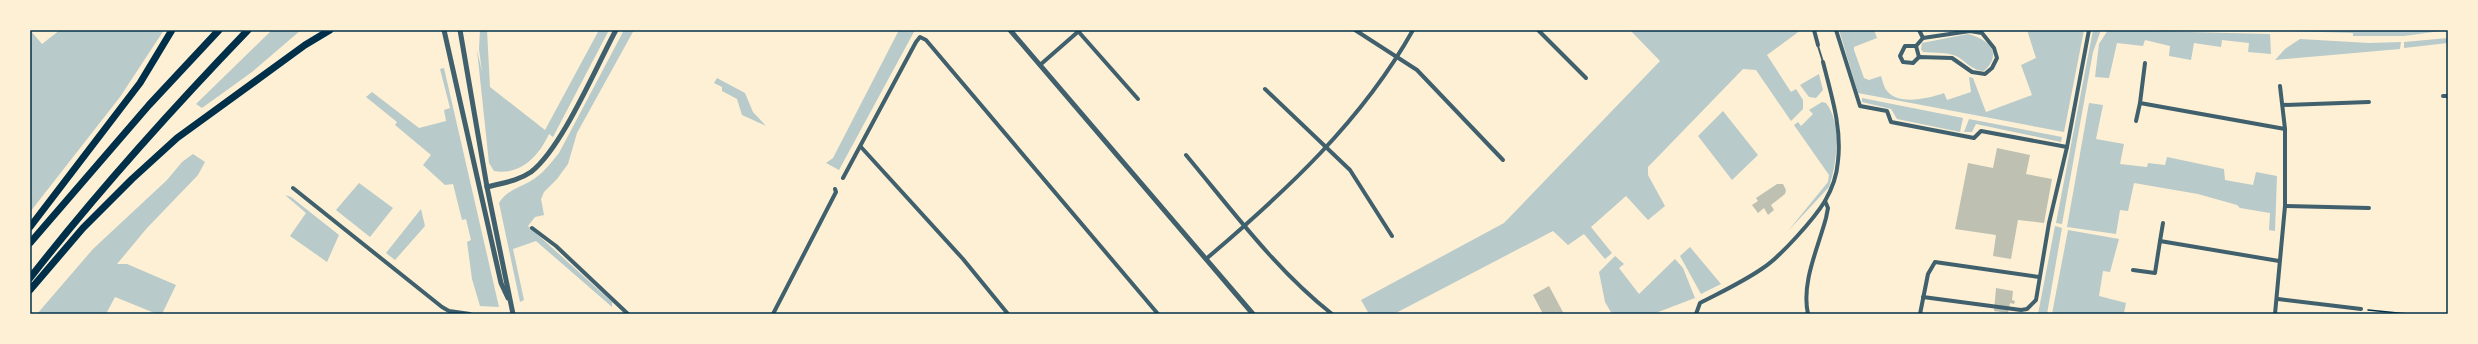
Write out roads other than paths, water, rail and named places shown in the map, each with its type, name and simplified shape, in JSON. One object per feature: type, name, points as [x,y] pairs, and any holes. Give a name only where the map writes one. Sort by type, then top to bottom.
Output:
[{"type":"highway","points":[[30,227],[140,83],[172,30]]},
{"type":"highway","points":[[30,243],[149,105],[219,30]]},
{"type":"highway","points":[[30,278],[71,225],[171,110],[248,30]]},
{"type":"highway","points":[[30,290],[83,228],[132,179],[177,138],[305,44],[330,30]]},
{"type":"street","points":[[444,30],[501,283],[510,302]]},
{"type":"street","points":[[460,30],[487,187],[508,283],[513,314]]},
{"type":"street","points":[[479,190],[525,175],[546,157],[561,135],[616,30]]},
{"type":"street","points":[[1010,30],[1253,314]]},
{"type":"street","points":[[1040,65],[1079,30],[1138,99]]},
{"type":"street","points":[[1355,30],[1417,70],[1503,160]]},
{"type":"street","points":[[1206,259],[1245,226],[1341,133],[1398,57],[1413,30]]},
{"type":"street","points":[[1538,30],[1586,78]]},
{"type":"street","points":[[1814,30],[1818,45]]},
{"type":"street","points":[[1836,30],[1860,106],[1887,111],[1891,122],[1974,138],[1982,131],[2067,147]]},
{"type":"street","points":[[1919,30],[1923,38]]},
{"type":"street","points":[[1923,297],[2027,309],[2036,300],[2049,223],[2067,147],[2089,30]]},
{"type":"street","points":[[1970,32],[1982,33],[1994,48],[1997,58],[1989,72],[1978,74],[1952,58],[1919,57],[1913,63],[1903,62],[1900,56],[1905,46],[1916,46],[1923,38],[1970,32]]},
{"type":"street","points":[[843,178],[920,37],[926,40],[1158,314]]},
{"type":"street","points":[[1916,46],[1919,57]]},
{"type":"street","points":[[1692,314],[1696,314],[1700,303],[1765,267],[1825,201],[1837,168],[1839,141],[1837,122],[1823,62]]},
{"type":"street","points":[[2136,121],[2146,63]]},
{"type":"street","points":[[2275,314],[2278,299],[2279,261],[2285,206],[2285,129],[2280,86]]},
{"type":"street","points":[[1265,89],[1350,170],[1392,236]]},
{"type":"street","points":[[2443,96],[2448,96]]},
{"type":"street","points":[[2283,105],[2369,102]]},
{"type":"street","points":[[2140,103],[2285,129]]},
{"type":"street","points":[[861,147],[963,259],[1008,314]]},
{"type":"street","points":[[1186,155],[1245,226],[1307,294],[1332,314]]},
{"type":"street","points":[[293,188],[442,307],[450,311],[470,314]]},
{"type":"street","points":[[773,314],[836,192],[835,189]]},
{"type":"street","points":[[1808,314],[1805,302],[1807,285],[1826,218],[1828,208],[1825,201]]},
{"type":"street","points":[[2285,206],[2369,208]]},
{"type":"street","points":[[2133,270],[2155,273],[2163,223]]},
{"type":"street","points":[[532,228],[556,246],[628,314]]},
{"type":"street","points":[[2160,242],[2279,261]]},
{"type":"street","points":[[1920,314],[1928,274],[1935,262],[2039,277]]},
{"type":"street","points":[[2278,299],[2361,309]]},
{"type":"lane","points":[[1818,45],[1823,62]]}]
